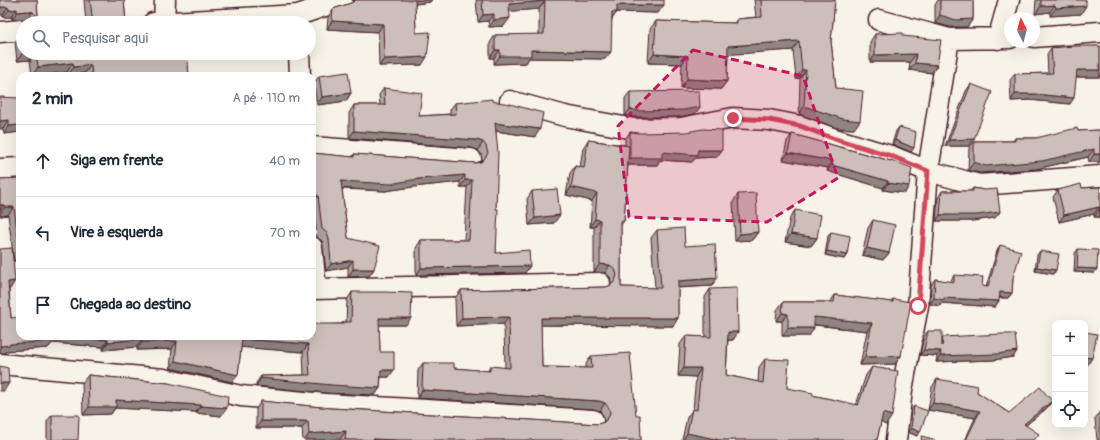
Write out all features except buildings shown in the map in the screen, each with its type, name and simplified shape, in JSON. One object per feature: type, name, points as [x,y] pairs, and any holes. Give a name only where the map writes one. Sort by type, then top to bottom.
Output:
[{"type":"street","points":[[164,0],[164,16]]},
{"type":"street","points":[[305,16],[342,0]]},
{"type":"street","points":[[1007,12],[1009,0]]},
{"type":"street","points":[[879,20],[949,39],[1004,39]]},
{"type":"street","points":[[0,32],[16,31]]},
{"type":"street","points":[[1040,37],[1100,32]]},
{"type":"street","points":[[896,440],[902,390],[918,306],[928,171],[949,39]]},
{"type":"street","points":[[299,60],[300,72]]},
{"type":"street","points":[[510,101],[565,116],[634,129],[681,128],[733,118],[769,120],[800,126],[835,139],[891,156],[928,171],[979,185],[1100,176]]},
{"type":"street","points":[[316,147],[471,159]]},
{"type":"street","points":[[0,169],[16,168]]},
{"type":"street","points":[[316,289],[600,283]]},
{"type":"street","points":[[0,364],[164,379],[241,396],[318,403],[593,420]]},
{"type":"highlighted area","points":[[693,50],[803,76],[838,178],[767,222],[629,217],[618,126]]},
{"type":"route","points":[[733,118],[769,120],[800,126],[835,139],[891,156],[928,171],[918,306]]}]
